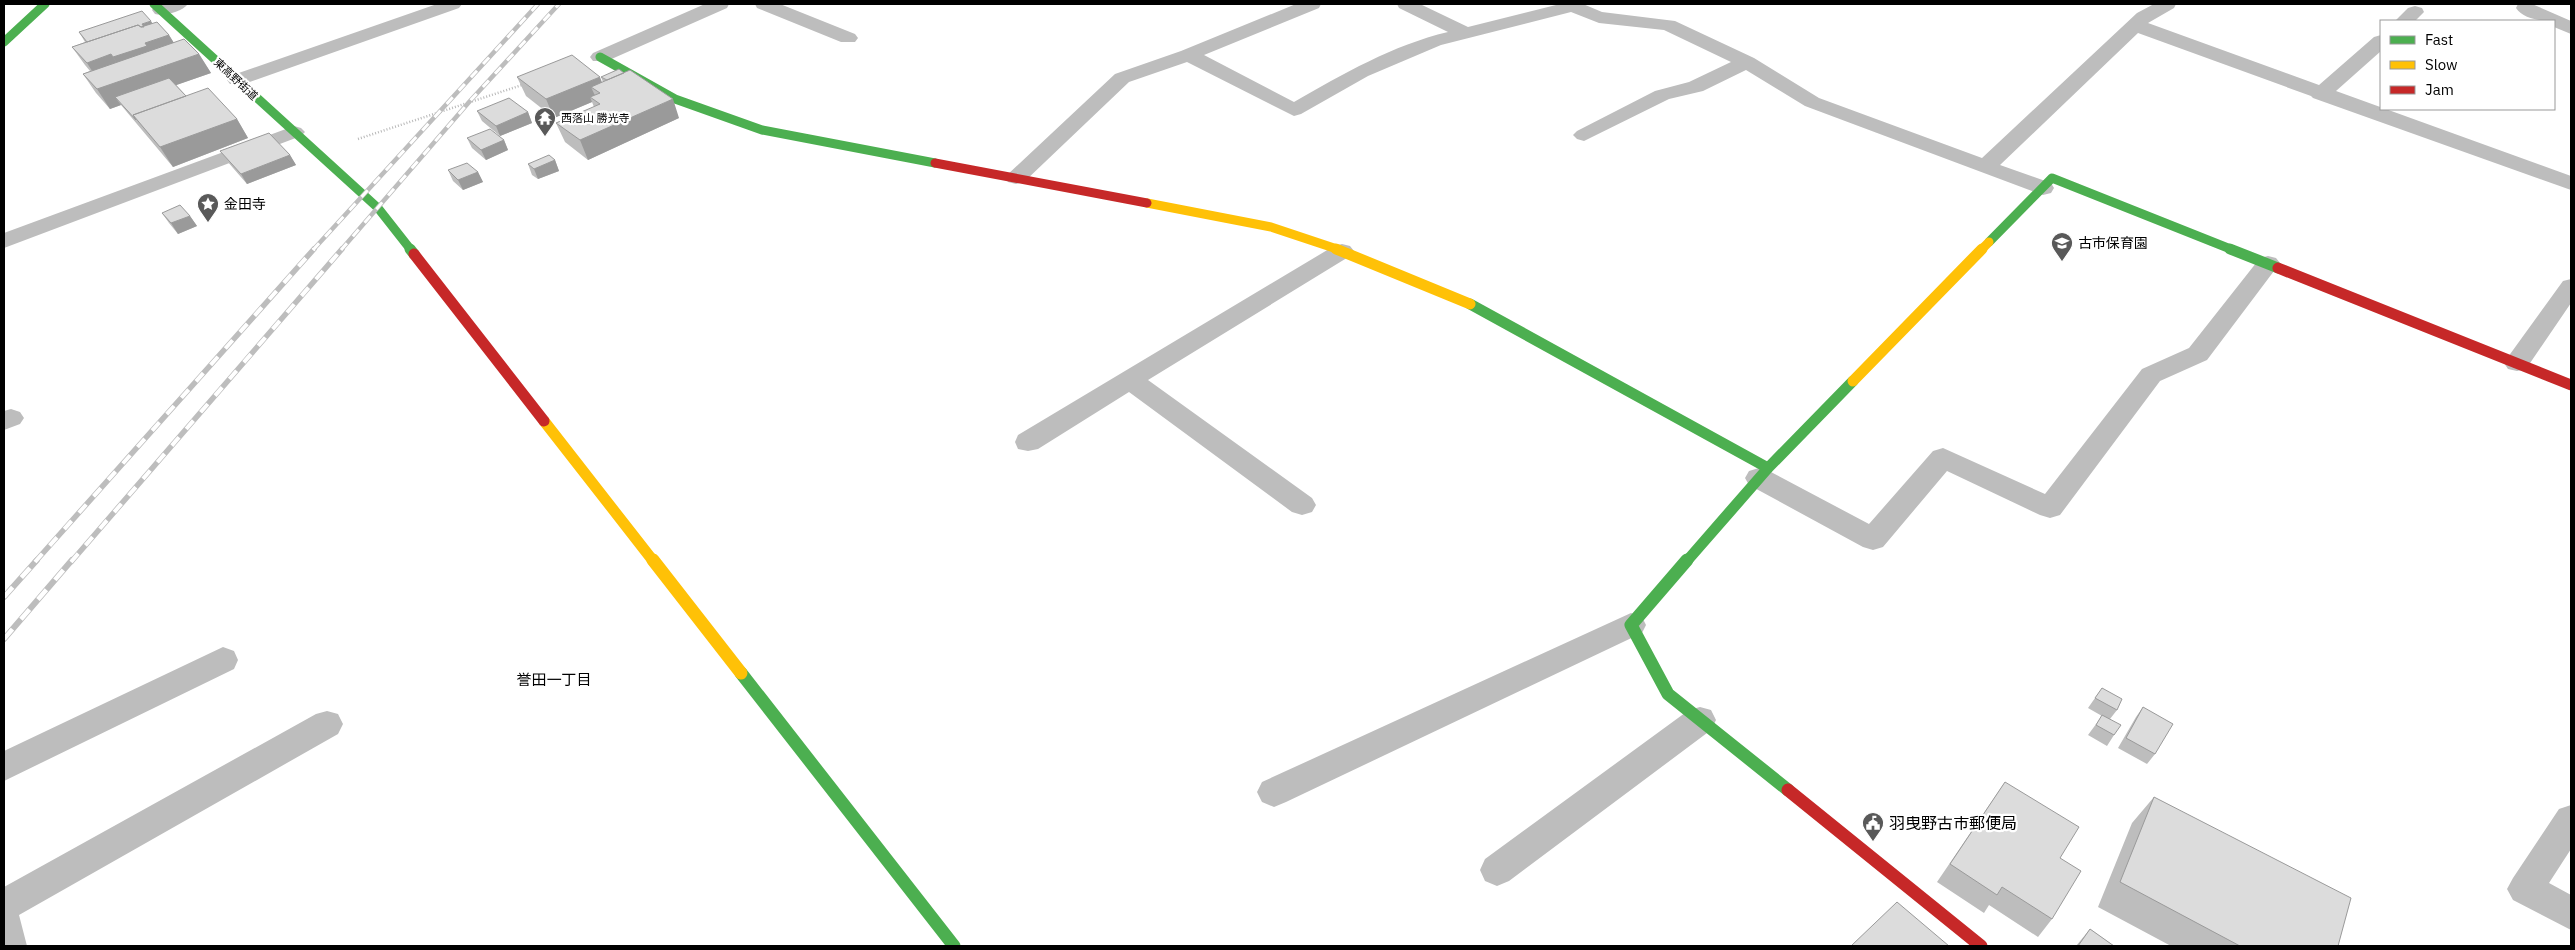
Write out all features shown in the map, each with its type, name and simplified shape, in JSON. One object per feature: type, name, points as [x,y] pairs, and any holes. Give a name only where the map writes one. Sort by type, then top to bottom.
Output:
[{"type":"main road","points":[[6,38],[45,4]]},
{"type":"main road","name":"東高野街道","points":[[158,7],[378,208],[954,946]]},
{"type":"main road","points":[[600,57],[675,99],[762,130],[1271,227],[1342,251],[1470,304],[1764,473]]},
{"type":"main road","points":[[1981,946],[1668,694],[1632,625],[1764,473],[2052,178],[2571,385]]},
{"type":"street","points":[[600,57],[720,4]]},
{"type":"street","points":[[764,4],[848,38]]},
{"type":"street","points":[[1016,177],[1122,78],[1188,55],[1312,4]]},
{"type":"street","points":[[1406,4],[1466,34]]},
{"type":"street","points":[[1188,55],[1294,110],[1361,72],[1434,42],[1573,5],[1599,17],[1668,25],[1747,62],[1812,102],[2043,188]]},
{"type":"street","points":[[1985,167],[2144,16],[2159,5]]},
{"type":"street","points":[[2525,8],[2553,20]]},
{"type":"street","points":[[2555,21],[2571,28]]},
{"type":"street","points":[[2135,25],[2320,94],[2571,183]]},
{"type":"street","points":[[2320,94],[2380,42]]},
{"type":"street","points":[[1584,135],[1662,95],[1696,87],[1747,62]]},
{"type":"street","points":[[4,241],[294,132]]},
{"type":"street","points":[[1028,442],[1342,251]]},
{"type":"street","points":[[1764,473],[1873,539],[1943,458],[2050,508],[2151,375],[2198,354],[2268,263]]},
{"type":"street","points":[[2517,363],[2571,286]]},
{"type":"street","points":[[1130,380],[1302,505]]},
{"type":"street","points":[[1274,792],[1632,625]]},
{"type":"street","points":[[4,767],[223,660]]},
{"type":"street","points":[[1497,870],[1700,720]]},
{"type":"street","points":[[4,906],[327,724]]},
{"type":"street","points":[[2571,820],[2526,889],[2571,913]]},
{"type":"street","points":[[4,922],[9,946]]},
{"type":"lane","points":[[158,7],[179,4]]},
{"type":"lane","points":[[237,80],[453,4]]},
{"type":"path","points":[[317,154],[439,111],[531,82]]},
{"type":"building","points":[[142,11],[151,21],[142,24],[144,27],[138,25],[87,42],[79,32]]},
{"type":"building","points":[[157,22],[169,35],[145,43],[147,46],[113,57],[111,54],[87,63],[72,47],[138,25],[141,27]]},
{"type":"building","points":[[184,39],[199,54],[97,89],[83,74]]},
{"type":"building","points":[[572,55],[600,77],[546,99],[517,77]]},
{"type":"building","points":[[619,69],[624,73],[607,80],[601,77]]},
{"type":"building","points":[[630,70],[673,99],[580,140],[556,123],[600,104],[590,97],[600,93],[591,87]]},
{"type":"building","points":[[169,78],[186,96],[133,115],[136,120],[115,97]]},
{"type":"building","points":[[208,88],[237,119],[160,147],[133,115]]},
{"type":"building","points":[[509,98],[528,112],[496,126],[477,111]]},
{"type":"building","points":[[490,129],[504,140],[481,150],[467,138]]},
{"type":"building","points":[[269,133],[290,155],[241,174],[220,151]]},
{"type":"building","points":[[549,155],[555,160],[534,169],[528,164]]},
{"type":"building","points":[[467,163],[478,172],[458,180],[448,170]]},
{"type":"building","points":[[180,205],[190,216],[171,223],[162,213]]},
{"type":"building","points":[[2102,688],[2122,699],[2117,710],[2095,698]]},
{"type":"building","points":[[2143,707],[2173,724],[2155,754],[2126,738]]},
{"type":"building","points":[[2102,715],[2121,725],[2114,735],[2096,725]]},
{"type":"building","points":[[2005,782],[2079,827],[2060,858],[2081,871],[2052,919],[2002,887],[1997,895],[1950,864]]},
{"type":"building","points":[[2154,797],[2351,898],[2338,946],[2240,946],[2120,882]]},
{"type":"building","points":[[1897,902],[1949,946],[1851,946]]},
{"type":"building","points":[[2090,929],[2114,946],[2078,946]]},
{"type":"railway","points":[[313,250],[538,4]]},
{"type":"railway","points":[[341,250],[470,101],[559,4]]},
{"type":"railway","points":[[35,562],[314,249]]},
{"type":"railway","points":[[71,562],[342,249]]},
{"type":"railway","points":[[4,597],[37,560]]},
{"type":"railway","points":[[4,639],[72,560]]},
{"type":"traffic: fast","points":[[4,42],[45,4]]},
{"type":"traffic: fast","points":[[154,4],[378,208],[414,254]]},
{"type":"traffic: fast","points":[[600,57],[675,99],[762,130],[935,163]]},
{"type":"traffic: fast","points":[[1989,242],[2052,178],[2278,268]]},
{"type":"traffic: fast","points":[[1470,304],[1768,468]]},
{"type":"traffic: fast","points":[[1788,790],[1668,694],[1631,625],[1768,468],[1853,381]]},
{"type":"traffic: fast","points":[[741,673],[954,946]]},
{"type":"traffic: slow","points":[[1147,203],[1271,227],[1342,251],[1470,304]]},
{"type":"traffic: slow","points":[[1853,381],[1989,242]]},
{"type":"traffic: slow","points":[[544,421],[741,673]]},
{"type":"traffic: jam","points":[[935,163],[1147,203]]},
{"type":"traffic: jam","points":[[414,254],[544,421]]},
{"type":"traffic: jam","points":[[2278,268],[2571,385]]},
{"type":"traffic: jam","points":[[1788,790],[1981,946]]},
{"type":"place","name":"西落山 勝光寺","points":[[545,137]]},
{"type":"place","name":"金田寺","points":[[208,223]]},
{"type":"place","name":"古市保育園","points":[[2062,262]]},
{"type":"place","name":"羽曳野古市郵便局","points":[[1873,842]]},
{"type":"district","name":"誉田一丁目","points":[[554,680]]}]
